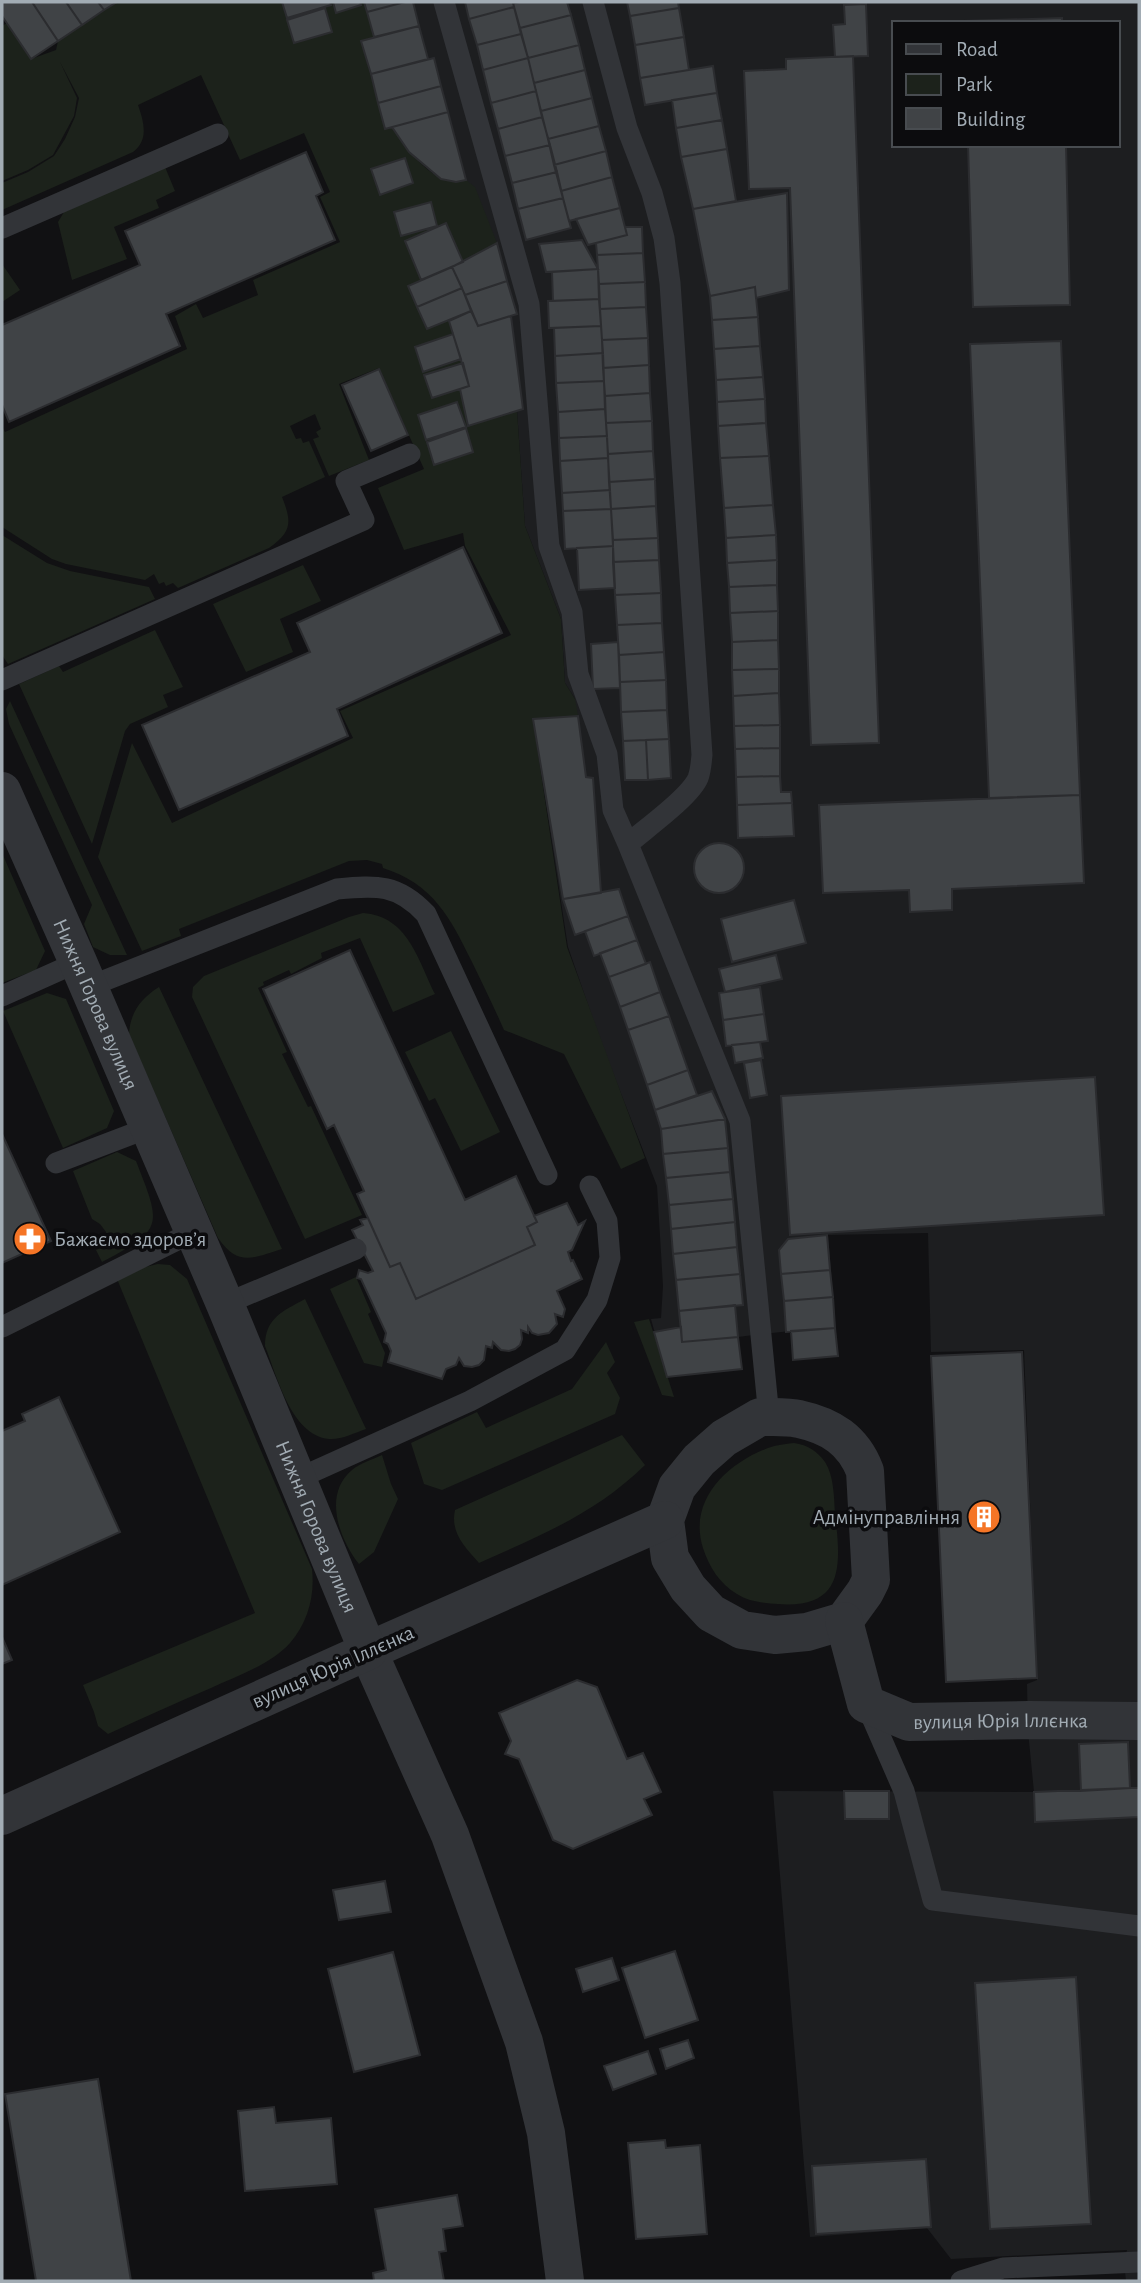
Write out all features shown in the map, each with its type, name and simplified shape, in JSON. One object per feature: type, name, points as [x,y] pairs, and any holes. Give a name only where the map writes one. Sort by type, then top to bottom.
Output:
[{"type":"street","name":"Нижня Горова вулиця","points":[[3,799],[83,975],[225,1304],[368,1651],[450,1835],[524,2042],[546,2133],[565,2281]]},
{"type":"street","points":[[760,1417],[769,1417],[798,1418],[832,1431],[849,1442],[859,1455],[865,1471],[871,1580],[844,1621],[807,1632],[775,1635],[742,1630],[711,1613],[688,1588],[670,1558],[665,1520],[677,1487],[699,1460],[724,1438],[760,1417]]},
{"type":"street","name":"вулиця Юрія Іллєнка","points":[[2,1816],[665,1520]]},
{"type":"street","points":[[844,1621],[866,1704]]},
{"type":"street","name":"вулиця Юрія Іллєнка","points":[[866,1704],[909,1722],[1139,1721]]},
{"type":"lane","points":[[444,2],[529,304],[549,546],[572,612],[578,674],[607,754],[613,810],[740,1122],[769,1417]]},
{"type":"lane","points":[[593,2],[627,128],[652,193],[664,238],[671,297],[702,755],[701,769],[689,791],[628,844]]},
{"type":"lane","points":[[2,228],[218,134]]},
{"type":"lane","points":[[2,680],[364,520],[346,481],[410,454]]},
{"type":"lane","points":[[2,996],[83,975],[337,890],[359,887],[393,889],[411,899],[426,914],[547,1175]]},
{"type":"lane","points":[[56,1163],[148,1128]]},
{"type":"lane","points":[[297,1479],[470,1401],[565,1350],[597,1300],[610,1258],[607,1222],[590,1186]]},
{"type":"lane","points":[[2,1326],[193,1232]]},
{"type":"lane","points":[[225,1304],[356,1250]]},
{"type":"lane","points":[[866,1704],[904,1791],[933,1899],[1139,1926]]},
{"type":"lane","points":[[961,2281],[1003,2268],[1139,2262]]},
{"type":"shaded area","points":[[364,2],[1139,2],[1139,2281],[1126,2281],[1124,2262],[1127,2250],[951,2259],[927,2228],[810,2237],[773,1791],[1034,1792],[1027,1684],[1037,1680],[1024,1350],[931,1352],[928,1233],[828,1235],[838,1356],[793,1360],[791,1331],[761,1334],[738,1337],[742,1369],[667,1377],[651,1319],[661,1318],[663,1286],[657,1186],[601,1042],[568,947],[533,719],[575,699],[565,683],[561,619],[525,526],[517,411],[468,426],[460,389],[468,386],[449,321],[452,267],[463,262],[456,182],[441,179],[385,129],[361,41],[374,37]]},
{"type":"green space","points":[[117,2],[364,2],[374,37],[361,41],[385,128],[392,127],[414,156],[433,173],[454,181],[466,180],[475,187],[497,243],[453,267],[471,311],[449,321],[469,386],[460,389],[517,411],[525,526],[561,619],[565,683],[575,699],[578,716],[533,720],[567,947],[645,1158],[621,1169],[564,1054],[504,1030],[456,931],[438,904],[415,883],[383,868],[382,864],[367,860],[349,861],[179,929],[181,936],[142,951],[98,857],[132,743],[172,823],[353,738],[340,711],[511,635],[465,546],[463,533],[404,550],[378,488],[424,469],[379,368],[339,384],[369,460],[329,476],[313,439],[319,437],[316,432],[321,429],[315,414],[290,426],[296,439],[301,438],[303,443],[309,441],[325,477],[282,497],[288,526],[277,542],[178,588],[173,583],[166,586],[164,582],[159,584],[154,574],[145,580],[66,564],[52,559],[2,527],[2,426],[5,432],[187,349],[175,316],[196,304],[203,318],[258,295],[253,280],[340,242],[320,197],[330,192],[304,133],[240,160],[201,75],[138,105],[143,136],[133,152],[2,210],[2,183],[28,172],[54,156],[75,117],[79,98],[60,62],[77,98],[74,116],[53,155],[2,181],[2,26],[7,23],[31,59],[56,50],[58,41]]},
{"type":"green space","points":[[165,167],[175,191],[156,200],[159,208],[114,227],[127,259],[72,280],[58,222],[64,212]]},
{"type":"green space","points":[[2,264],[20,290],[2,302]]},
{"type":"green space","points":[[2,535],[47,563],[70,571],[149,587],[155,599],[8,664],[2,655]]},
{"type":"green space","points":[[303,565],[321,601],[280,619],[293,652],[246,672],[213,604]]},
{"type":"green space","points":[[155,630],[183,687],[163,695],[168,707],[130,724],[125,731],[92,844],[19,684],[59,666],[63,672]]},
{"type":"green space","points":[[10,701],[127,955],[110,955],[93,947],[84,924],[92,905],[9,724],[6,709]]},
{"type":"green space","points":[[2,853],[45,951],[36,970],[2,983]]},
{"type":"green space","points":[[363,913],[391,922],[401,931],[417,954],[435,994],[393,1012],[360,938],[321,953],[322,958],[291,974],[289,970],[263,982],[264,985],[258,988],[287,1052],[282,1054],[308,1107],[311,1106],[362,1215],[305,1239],[192,997],[193,987],[204,976]]},
{"type":"green space","points":[[159,987],[282,1249],[254,1257],[239,1257],[218,1238],[129,1034],[138,1007]]},
{"type":"green space","points":[[47,993],[66,999],[114,1111],[107,1128],[63,1148],[3,1011]]},
{"type":"green space","points":[[451,1031],[500,1132],[461,1151],[435,1098],[429,1101],[405,1052]]},
{"type":"green space","points":[[117,1152],[136,1161],[150,1199],[152,1223],[137,1241],[102,1262],[93,1244],[105,1239],[106,1232],[92,1219],[73,1171]]},
{"type":"green space","points":[[158,1264],[170,1265],[187,1279],[312,1569],[312,1589],[309,1608],[296,1635],[273,1658],[108,1734],[98,1726],[83,1685],[255,1613],[117,1279]]},
{"type":"green space","points":[[356,1277],[385,1353],[382,1367],[364,1363],[330,1289]]},
{"type":"green space","points":[[305,1299],[366,1429],[334,1439],[316,1435],[295,1416],[287,1402],[265,1346],[266,1336],[277,1316]]},
{"type":"green space","points":[[649,1319],[674,1397],[662,1395],[634,1322]]},
{"type":"green space","points":[[606,1342],[615,1362],[607,1373],[620,1398],[615,1414],[442,1490],[424,1484],[411,1443],[477,1412],[486,1428],[572,1389]]},
{"type":"green space","points":[[622,1435],[645,1465],[607,1497],[566,1522],[479,1563],[464,1545],[455,1526],[455,1510]]},
{"type":"green space","points":[[794,1443],[804,1445],[815,1452],[825,1462],[830,1474],[834,1494],[837,1566],[834,1580],[827,1591],[816,1599],[800,1604],[762,1603],[742,1597],[720,1580],[708,1562],[703,1548],[701,1515],[714,1486],[725,1474],[768,1448]]},
{"type":"green space","points":[[382,1455],[398,1499],[374,1552],[359,1564],[346,1543],[337,1517],[338,1492],[343,1480],[352,1470]]},
{"type":"building","points":[[2,2],[32,2],[58,41],[31,59],[2,16]]},
{"type":"building","points":[[32,2],[66,2],[82,25],[58,41]]},
{"type":"building","points":[[66,2],[98,2],[104,10],[82,25]]},
{"type":"building","points":[[98,2],[117,2],[104,10]]},
{"type":"building","points":[[282,2],[330,2],[331,5],[287,18]]},
{"type":"building","points":[[333,2],[360,2],[361,5],[336,13]]},
{"type":"building","points":[[364,2],[405,2],[367,12]]},
{"type":"building","points":[[413,2],[419,26],[374,37],[367,12]]},
{"type":"building","points":[[465,2],[513,2],[514,7],[469,19]]},
{"type":"building","points":[[567,2],[571,15],[520,28],[513,3]]},
{"type":"building","points":[[627,2],[678,2],[679,8],[630,16]]},
{"type":"building","points":[[866,4],[868,56],[835,57],[833,25],[845,24],[844,5]]},
{"type":"building","points":[[514,7],[521,34],[477,45],[469,19]]},
{"type":"building","points":[[325,8],[332,32],[294,43],[287,20]]},
{"type":"building","points":[[679,8],[684,37],[635,45],[630,16]]},
{"type":"building","points":[[571,15],[579,45],[528,58],[520,28]]},
{"type":"building","points":[[1062,18],[1062,21],[965,21]]},
{"type":"building","points":[[419,26],[428,59],[371,74],[361,41]]},
{"type":"building","points":[[521,34],[528,58],[483,70],[477,45]]},
{"type":"building","points":[[684,37],[689,70],[640,78],[635,45]]},
{"type":"building","points":[[579,45],[585,70],[534,83],[528,58]]},
{"type":"building","points":[[853,56],[879,743],[811,745],[790,188],[749,189],[744,71],[786,69],[786,59]]},
{"type":"building","points":[[434,58],[441,86],[378,103],[371,74]]},
{"type":"building","points":[[528,58],[536,91],[491,103],[483,70]]},
{"type":"building","points":[[713,66],[717,93],[645,105],[640,78]]},
{"type":"building","points":[[585,70],[592,98],[541,111],[534,83]]},
{"type":"building","points":[[441,86],[448,112],[385,129],[378,103]]},
{"type":"building","points":[[536,91],[542,117],[498,129],[491,103]]},
{"type":"building","points":[[717,93],[722,120],[676,128],[672,100]]},
{"type":"building","points":[[592,98],[599,126],[548,139],[541,111]]},
{"type":"building","points":[[448,112],[466,180],[456,182],[441,179],[409,152],[392,127]]},
{"type":"building","points":[[542,117],[550,145],[505,156],[498,129]]},
{"type":"building","points":[[722,120],[727,149],[681,157],[676,128]]},
{"type":"building","points":[[599,126],[606,151],[554,165],[548,139]]},
{"type":"building","points":[[550,145],[557,172],[512,183],[505,156]]},
{"type":"building","points":[[968,147],[1066,147],[1070,305],[973,307]]},
{"type":"building","points":[[727,149],[736,201],[693,209],[681,157]]},
{"type":"building","points":[[606,151],[612,177],[561,191],[554,165]]},
{"type":"building","points":[[306,152],[323,192],[316,196],[335,240],[166,314],[180,346],[9,422],[2,405],[2,325],[140,265],[125,231]]},
{"type":"building","points":[[405,158],[413,183],[380,195],[371,169]]},
{"type":"building","points":[[557,172],[563,198],[518,209],[512,183]]},
{"type":"building","points":[[612,177],[620,208],[569,221],[561,191]]},
{"type":"building","points":[[787,193],[789,290],[756,298],[755,287],[710,296],[693,209]]},
{"type":"building","points":[[563,198],[571,228],[526,240],[518,209]]},
{"type":"building","points":[[431,202],[437,226],[401,236],[394,212]]},
{"type":"building","points":[[620,208],[627,235],[588,245],[576,219]]},
{"type":"building","points":[[446,223],[463,262],[421,280],[405,241]]},
{"type":"building","points":[[625,227],[642,227],[643,253],[597,255],[596,243],[627,235]]},
{"type":"building","points":[[582,240],[598,269],[546,272],[539,244]]},
{"type":"building","points":[[497,243],[507,281],[465,295],[452,267]]},
{"type":"building","points":[[643,253],[645,282],[599,284],[597,255]]},
{"type":"building","points":[[452,267],[462,288],[417,307],[408,286]]},
{"type":"building","points":[[598,269],[599,299],[553,301],[552,272]]},
{"type":"building","points":[[507,281],[517,314],[478,326],[465,295]]},
{"type":"building","points":[[645,282],[646,307],[600,309],[599,284]]},
{"type":"building","points":[[755,287],[758,317],[712,320],[710,296]]},
{"type":"building","points":[[462,288],[471,311],[427,329],[417,307]]},
{"type":"building","points":[[599,299],[601,326],[549,328],[548,301]]},
{"type":"building","points":[[646,307],[648,338],[602,340],[600,309]]},
{"type":"building","points":[[471,311],[478,326],[511,316],[523,409],[468,426],[460,389],[469,386],[449,321]]},
{"type":"building","points":[[758,317],[760,346],[714,349],[712,320]]},
{"type":"building","points":[[601,326],[603,353],[555,356],[554,328]]},
{"type":"building","points":[[453,334],[461,359],[423,372],[415,347]]},
{"type":"building","points":[[648,338],[649,365],[603,368],[602,340]]},
{"type":"building","points":[[1061,341],[1080,795],[989,798],[970,344]]},
{"type":"building","points":[[760,346],[763,377],[716,380],[714,349]]},
{"type":"building","points":[[603,353],[604,381],[556,383],[555,356]]},
{"type":"building","points":[[463,363],[469,386],[432,398],[424,375]]},
{"type":"building","points":[[649,365],[650,393],[605,396],[603,368]]},
{"type":"building","points":[[379,369],[408,435],[371,451],[342,385]]},
{"type":"building","points":[[763,377],[765,399],[717,402],[716,380]]},
{"type":"building","points":[[604,381],[605,409],[558,412],[556,383]]},
{"type":"building","points":[[650,393],[652,421],[606,423],[605,396]]},
{"type":"building","points":[[765,399],[766,423],[718,426],[717,402]]},
{"type":"building","points":[[457,402],[466,427],[426,440],[418,415]]},
{"type":"building","points":[[605,409],[607,436],[559,438],[558,412]]},
{"type":"building","points":[[652,421],[653,451],[608,454],[606,423]]},
{"type":"building","points":[[766,423],[769,456],[720,458],[718,426]]},
{"type":"building","points":[[466,428],[473,452],[434,465],[427,442]]},
{"type":"building","points":[[607,436],[608,458],[560,461],[559,438]]},
{"type":"building","points":[[653,451],[655,479],[609,482],[608,454]]},
{"type":"building","points":[[769,456],[773,505],[724,508],[720,458]]},
{"type":"building","points":[[608,458],[610,490],[562,493],[560,461]]},
{"type":"building","points":[[655,479],[656,506],[611,509],[609,482]]},
{"type":"building","points":[[610,490],[611,509],[563,511],[562,493]]},
{"type":"building","points":[[773,505],[776,535],[726,538],[724,508]]},
{"type":"building","points":[[656,506],[658,538],[613,540],[611,509]]},
{"type":"building","points":[[611,509],[613,546],[565,549],[563,511]]},
{"type":"building","points":[[776,535],[777,560],[727,563],[726,538]]},
{"type":"building","points":[[658,538],[659,560],[613,562],[613,540]]},
{"type":"building","points":[[613,546],[615,588],[579,590],[577,548]]},
{"type":"building","points":[[463,547],[502,633],[337,709],[348,736],[179,810],[142,725],[310,652],[297,623]]},
{"type":"building","points":[[659,560],[661,593],[615,595],[613,562]]},
{"type":"building","points":[[777,560],[777,585],[729,587],[727,563]]},
{"type":"building","points":[[777,585],[778,611],[730,613],[729,587]]},
{"type":"building","points":[[661,593],[662,623],[617,625],[615,595]]},
{"type":"building","points":[[778,611],[778,640],[732,642],[730,613]]},
{"type":"building","points":[[662,623],[664,652],[619,655],[617,625]]},
{"type":"building","points":[[778,640],[779,669],[732,670],[732,642]]},
{"type":"building","points":[[618,642],[620,688],[593,689],[591,644]]},
{"type":"building","points":[[664,652],[666,680],[620,682],[619,655]]},
{"type":"building","points":[[779,669],[779,693],[733,696],[732,670]]},
{"type":"building","points":[[666,680],[667,710],[621,712],[620,682]]},
{"type":"building","points":[[779,693],[780,725],[734,726],[733,696]]},
{"type":"building","points":[[667,710],[669,739],[623,741],[621,712]]},
{"type":"building","points":[[578,716],[586,777],[593,778],[601,893],[563,899],[533,719]]},
{"type":"building","points":[[780,725],[780,748],[735,749],[734,726]]},
{"type":"building","points":[[669,739],[671,778],[648,780],[646,740]]},
{"type":"building","points":[[646,740],[648,780],[625,780],[623,741]]},
{"type":"building","points":[[780,748],[780,776],[736,777],[735,749]]},
{"type":"building","points":[[780,776],[781,792],[791,792],[792,803],[737,805],[736,777]]},
{"type":"building","points":[[1080,795],[1084,883],[952,889],[952,910],[910,912],[909,890],[823,893],[819,805]]},
{"type":"building","points":[[792,803],[794,836],[738,838],[737,805]]},
{"type":"building","points":[[719,843],[737,850],[744,868],[737,886],[719,893],[701,886],[694,868],[701,850]]},
{"type":"building","points":[[619,889],[628,916],[575,935],[563,899]]},
{"type":"building","points":[[794,900],[806,943],[732,962],[721,919]]},
{"type":"building","points":[[628,916],[637,940],[594,956],[585,931]]},
{"type":"building","points":[[637,940],[646,964],[609,977],[600,953]]},
{"type":"building","points":[[350,950],[465,1200],[516,1176],[537,1222],[527,1227],[535,1245],[416,1299],[400,1263],[390,1267],[357,1194],[364,1191],[334,1125],[327,1129],[263,989]]},
{"type":"building","points":[[776,955],[782,979],[725,992],[719,969]]},
{"type":"building","points":[[650,962],[660,992],[620,1007],[609,977]]},
{"type":"building","points":[[760,987],[764,1014],[723,1020],[719,993]]},
{"type":"building","points":[[660,992],[669,1016],[628,1030],[620,1007]]},
{"type":"building","points":[[764,1014],[768,1041],[726,1046],[723,1020]]},
{"type":"building","points":[[669,1016],[688,1070],[647,1085],[628,1030]]},
{"type":"building","points":[[760,1042],[763,1058],[735,1063],[732,1045]]},
{"type":"building","points":[[761,1060],[767,1095],[750,1098],[744,1063]]},
{"type":"building","points":[[688,1070],[697,1095],[655,1110],[647,1085]]},
{"type":"building","points":[[1095,1077],[1104,1215],[790,1235],[781,1096]]},
{"type":"building","points":[[712,1091],[725,1119],[661,1129],[655,1110]]},
{"type":"building","points":[[725,1119],[728,1148],[663,1154],[661,1129]]},
{"type":"building","points":[[2,1134],[51,1241],[2,1263]]},
{"type":"building","points":[[728,1148],[730,1172],[666,1178],[663,1154]]},
{"type":"building","points":[[730,1172],[733,1199],[669,1205],[666,1178]]},
{"type":"building","points":[[733,1199],[735,1222],[671,1229],[669,1205]]},
{"type":"building","points":[[567,1203],[578,1225],[585,1221],[572,1250],[568,1252],[582,1279],[557,1291],[565,1309],[563,1317],[555,1314],[557,1324],[549,1333],[538,1335],[532,1333],[528,1327],[528,1333],[521,1330],[520,1345],[509,1351],[501,1350],[493,1342],[492,1348],[486,1346],[484,1360],[479,1365],[464,1366],[459,1358],[456,1365],[446,1369],[442,1379],[388,1362],[391,1351],[384,1342],[386,1333],[361,1279],[357,1278],[359,1270],[368,1273],[373,1271],[352,1230],[363,1225],[360,1220],[368,1218],[390,1267],[400,1263],[416,1299],[535,1245],[527,1227],[537,1222],[534,1216]]},
{"type":"building","points":[[735,1222],[737,1247],[673,1254],[671,1229]]},
{"type":"building","points":[[827,1235],[830,1270],[781,1274],[779,1250],[788,1239]]},
{"type":"building","points":[[737,1247],[740,1274],[676,1280],[673,1254]]},
{"type":"building","points":[[830,1270],[833,1297],[784,1301],[781,1274]]},
{"type":"building","points":[[740,1274],[743,1305],[679,1311],[676,1280]]},
{"type":"building","points":[[833,1297],[835,1328],[786,1332],[784,1301]]},
{"type":"building","points":[[735,1305],[738,1337],[682,1342],[679,1311]]},
{"type":"building","points":[[681,1327],[682,1342],[738,1337],[742,1369],[667,1377],[654,1332]]},
{"type":"building","points":[[835,1328],[838,1356],[793,1360],[791,1331]]},
{"type":"building","name":"Адмінуправління","points":[[1022,1352],[1037,1678],[946,1682],[931,1356]]},
{"type":"building","points":[[59,1397],[120,1532],[2,1585],[2,1431],[25,1421],[22,1414]]},
{"type":"building","points":[[2,1637],[12,1660],[2,1664]]},
{"type":"building","points":[[577,1680],[597,1687],[627,1759],[643,1753],[661,1792],[644,1799],[652,1815],[573,1849],[553,1840],[519,1759],[505,1754],[511,1741],[499,1713]]},
{"type":"building","points":[[1128,1742],[1130,1788],[1081,1791],[1079,1744]]},
{"type":"building","points":[[1139,1788],[1139,1817],[1035,1822],[1034,1792]]},
{"type":"building","points":[[844,1791],[889,1791],[889,1819],[845,1819]]},
{"type":"building","points":[[385,1881],[391,1912],[339,1920],[333,1890]]},
{"type":"building","points":[[675,1951],[698,2020],[645,2038],[622,1968]]},
{"type":"building","points":[[393,1952],[420,2055],[354,2072],[328,1969]]},
{"type":"building","points":[[612,1958],[619,1980],[583,1992],[576,1969]]},
{"type":"building","points":[[1076,1977],[1091,2224],[990,2229],[975,1983]]},
{"type":"building","points":[[688,2040],[694,2058],[666,2069],[660,2049]]},
{"type":"building","points":[[648,2051],[656,2074],[613,2090],[604,2066]]},
{"type":"building","points":[[98,2079],[131,2281],[36,2281],[5,2094]]},
{"type":"building","points":[[274,2107],[276,2123],[331,2118],[337,2184],[245,2191],[238,2111]]},
{"type":"building","points":[[665,2140],[666,2148],[700,2145],[707,2234],[636,2239],[628,2143]]},
{"type":"building","points":[[926,2159],[931,2227],[816,2234],[812,2166]]},
{"type":"building","points":[[457,2195],[463,2226],[443,2229],[446,2251],[439,2252],[444,2281],[374,2281],[373,2273],[386,2270],[375,2209]]},
{"type":"place","name":"Бажаємо здоровʼя","points":[[30,1239]]},
{"type":"place","name":"Адмінуправління","points":[[984,1517]]}]
